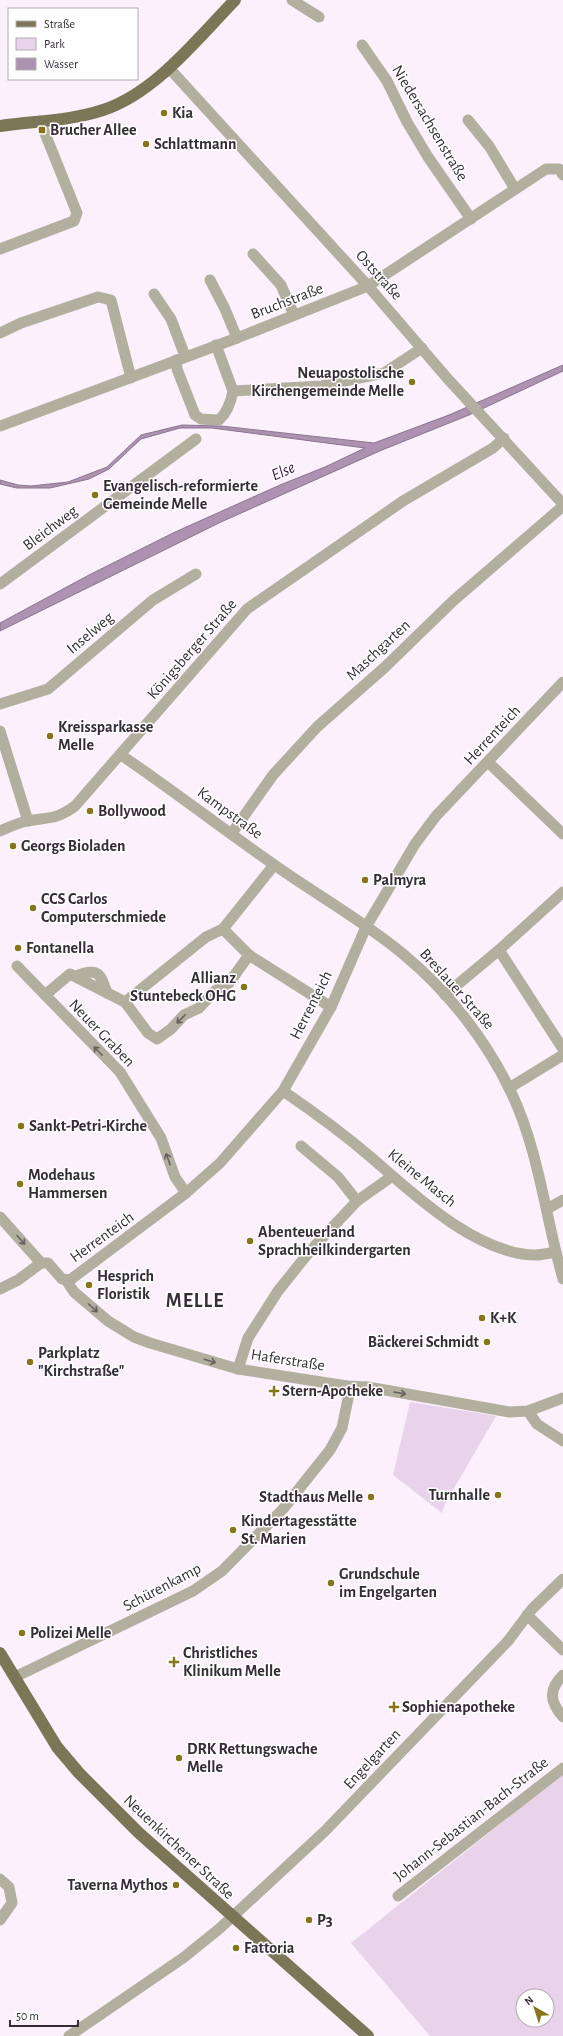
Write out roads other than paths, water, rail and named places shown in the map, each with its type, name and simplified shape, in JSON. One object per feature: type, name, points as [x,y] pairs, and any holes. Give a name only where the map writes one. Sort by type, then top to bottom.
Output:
[{"type":"main road","points":[[0,126],[77,117],[115,106],[146,88],[169,68],[235,0]]},
{"type":"main road","name":"Neuenkirchener Straße","points":[[0,1653],[57,1747],[79,1773],[124,1819],[231,1916],[368,2036]]},
{"type":"street","points":[[292,0],[319,17]]},
{"type":"street","name":"Niedersachsenstraße","points":[[362,45],[387,81],[407,122],[428,157],[471,219]]},
{"type":"street","name":"Oststraße","points":[[169,68],[368,286],[465,397],[504,438],[563,505]]},
{"type":"street","points":[[468,120],[489,146],[515,189]]},
{"type":"street","points":[[0,248],[74,221],[76,213],[40,121]]},
{"type":"street","name":"Bruchstraße","points":[[0,426],[131,378],[216,344],[237,338],[368,286],[546,169],[559,169],[563,175]]},
{"type":"street","points":[[253,254],[281,285],[294,315]]},
{"type":"street","points":[[210,280],[226,310],[237,338]]},
{"type":"street","points":[[154,294],[171,319],[180,358],[177,369],[195,415],[201,419],[219,420],[228,411],[233,391],[216,344]]},
{"type":"street","points":[[0,333],[20,323],[98,297],[110,300],[131,378]]},
{"type":"street","points":[[233,391],[322,386],[371,376],[384,373],[422,348]]},
{"type":"street","name":"Königsberger Straße","points":[[0,831],[24,822],[51,819],[64,814],[76,806],[247,609],[403,501],[493,448],[504,438]]},
{"type":"street","name":"Bleichweg","points":[[0,584],[196,439]]},
{"type":"street","name":"Maschgarten","points":[[232,833],[272,775],[317,727],[384,668],[453,601],[563,505]]},
{"type":"street","name":"Inselweg","points":[[0,704],[48,689],[153,600],[196,574]]},
{"type":"street","name":"Herrenteich","points":[[41,1263],[48,1263],[66,1280],[74,1277],[186,1193],[220,1163],[283,1091],[331,1007],[366,927],[397,872],[436,816],[563,682]]},
{"type":"street","points":[[0,731],[24,822]]},
{"type":"street","name":"Kampstraße","points":[[121,755],[232,833],[274,865],[320,896]]},
{"type":"street","points":[[488,762],[563,834]]},
{"type":"street","points":[[125,1002],[206,937],[223,929],[274,865]]},
{"type":"street","points":[[445,995],[499,950],[563,892]]},
{"type":"street","name":"Breslauer Straße","points":[[320,896],[403,953],[445,995],[485,1045],[509,1088],[526,1131],[541,1179],[563,1279]]},
{"type":"street","points":[[223,929],[249,955],[331,1007]]},
{"type":"street","points":[[499,950],[563,1049]]},
{"type":"street","points":[[48,999],[70,974],[76,976],[125,1002],[148,1033],[157,1040],[171,1029],[184,1015],[199,1008],[216,990],[229,983],[249,955]]},
{"type":"street","name":"Neuer Graben","points":[[17,966],[120,1072],[161,1138],[175,1176],[186,1193]]},
{"type":"street","points":[[509,1088],[563,1055]]},
{"type":"street","name":"Kleine Masch","points":[[283,1091],[334,1127],[392,1177],[445,1218],[478,1238],[518,1253],[536,1255],[556,1252]]},
{"type":"street","points":[[301,1146],[338,1177],[357,1201]]},
{"type":"street","points":[[238,1369],[248,1338],[278,1292],[310,1251],[357,1201],[392,1177]]},
{"type":"street","points":[[547,1209],[563,1200]]},
{"type":"street","points":[[0,1217],[41,1263],[18,1280],[0,1289]]},
{"type":"street","name":"Haferstraße","points":[[66,1280],[74,1292],[108,1321],[134,1337],[238,1369],[347,1386],[368,1387],[510,1412],[528,1411],[563,1398]]},
{"type":"street","name":"Schürenkamp","points":[[15,1677],[193,1591],[222,1571],[283,1509],[330,1450],[342,1428],[349,1394],[347,1386]]},
{"type":"street","points":[[528,1411],[538,1424],[563,1441]]},
{"type":"street","name":"Engelgarten","points":[[69,2036],[183,1958],[325,1831],[508,1641],[543,1597],[563,1579]]},
{"type":"street","points":[[527,1616],[563,1650]]},
{"type":"street","points":[[563,1675],[553,1688],[552,1698],[556,1710],[563,1717]]},
{"type":"street","name":"Johann-Sebastian-Bach-Straße","points":[[398,1896],[563,1768]]},
{"type":"street","points":[[0,1879],[10,1888],[12,1903],[0,1920]]},
{"type":"water","points":[[563,365],[563,371],[469,415],[382,450],[221,522],[0,631],[0,623],[89,575],[173,533],[365,448],[212,428],[180,428],[141,439],[109,469],[89,479],[50,488],[17,488],[0,484],[0,480],[18,485],[31,486],[68,482],[107,467],[141,435],[182,425],[221,426],[374,443],[449,415]]},
{"type":"place","name":"Kia","points":[[164,113]]},
{"type":"place","name":"Brucher Allee","points":[[42,130]]},
{"type":"place","name":"Schlattmann","points":[[146,144]]},
{"type":"place","name":"Neuapostolische Kirchengemeinde Melle","points":[[412,382]]},
{"type":"place","name":"Evangelisch-reformierte Gemeinde Melle","points":[[95,495]]},
{"type":"place","name":"Kreissparkasse Melle","points":[[50,736]]},
{"type":"place","name":"Bollywood","points":[[90,811]]},
{"type":"place","name":"Georgs Bioladen","points":[[13,846]]},
{"type":"place","name":"Palmyra","points":[[365,880]]},
{"type":"place","name":"CCS Carlos Computerschmiede","points":[[33,908]]},
{"type":"place","name":"Fontanella","points":[[18,948]]},
{"type":"place","name":"Allianz Stuntebeck OHG","points":[[244,987]]},
{"type":"place","name":"Sankt-Petri-Kirche","points":[[21,1126]]},
{"type":"place","name":"Modehaus Hammersen","points":[[20,1184]]},
{"type":"place","name":"Abenteuerland Sprachheilkindergarten","points":[[250,1241]]},
{"type":"place","name":"Hesprich Floristik","points":[[89,1285]]},
{"type":"place","name":"K+K","points":[[482,1318]]},
{"type":"place","name":"Bäckerei Schmidt","points":[[487,1342]]},
{"type":"place","name":"Parkplatz \"Kirchstraße\"","points":[[30,1362]]},
{"type":"place","name":"Stern-Apotheke","points":[[274,1391]]},
{"type":"place","name":"Turnhalle","points":[[498,1495]]},
{"type":"place","name":"Stadthaus Melle","points":[[371,1497]]},
{"type":"place","name":"Kindertagesstätte St. Marien","points":[[233,1530]]},
{"type":"place","name":"Grundschule im Engelgarten","points":[[331,1583]]},
{"type":"place","name":"Polizei Melle","points":[[22,1633]]},
{"type":"place","name":"Christliches Klinikum Melle","points":[[174,1662]]},
{"type":"place","name":"Sophienapotheke","points":[[394,1707]]},
{"type":"place","name":"DRK Rettungswache Melle","points":[[179,1758]]},
{"type":"place","name":"Taverna Mythos","points":[[176,1885]]},
{"type":"place","name":"P3","points":[[309,1920]]},
{"type":"place","name":"Fattoria","points":[[236,1948]]},
{"type":"district","name":"MELLE","points":[[195,1301]]},
{"type":"water label","name":"Else","points":[[283,471]]}]
